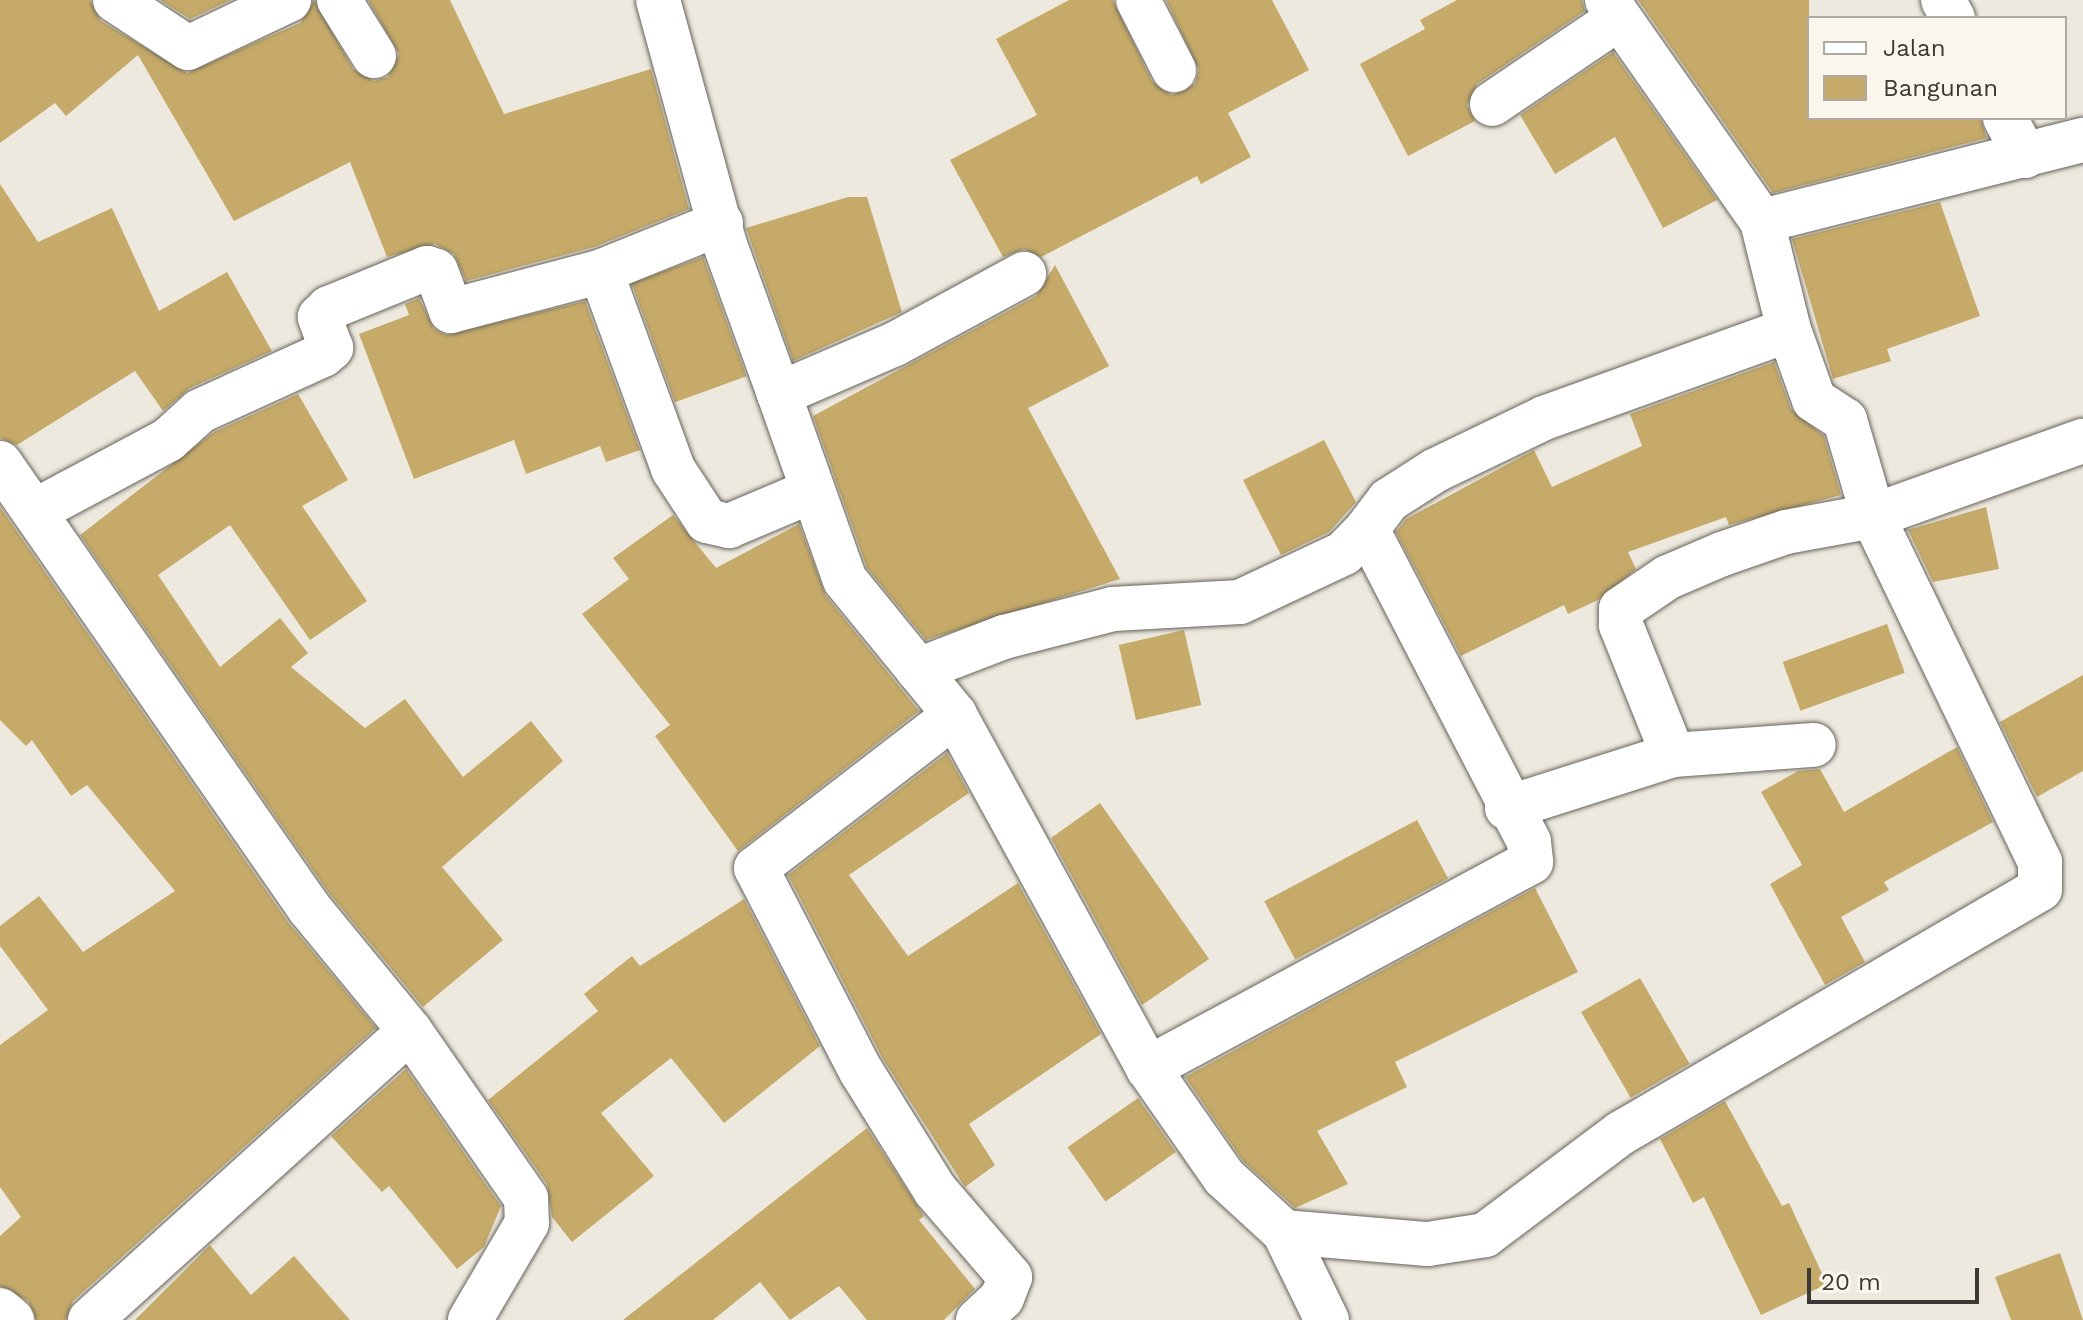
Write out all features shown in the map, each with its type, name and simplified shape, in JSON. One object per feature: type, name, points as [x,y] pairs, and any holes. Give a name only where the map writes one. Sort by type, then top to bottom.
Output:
[{"type":"street","points":[[115,0],[188,48],[289,0]]},
{"type":"street","points":[[339,0],[374,56]]},
{"type":"street","points":[[658,0],[721,223],[845,580],[955,715],[1148,1068],[1224,1177],[1284,1232],[1327,1320]]},
{"type":"street","points":[[1138,0],[1174,70]]},
{"type":"street","points":[[1284,1232],[1428,1244],[1485,1235],[1621,1133],[2040,889],[2040,862],[1873,516],[1845,420],[1814,400],[1789,330],[1762,221],[1613,9],[1492,104]]},
{"type":"street","points":[[2006,120],[2025,156]]},
{"type":"street","points":[[1762,221],[2083,140]]},
{"type":"street","points":[[35,511],[168,440],[200,411],[323,355],[331,348],[320,317],[329,308],[427,268],[436,271],[451,311],[602,271],[721,223]]},
{"type":"street","points":[[602,271],[673,469],[707,521],[729,526],[812,491]]},
{"type":"street","points":[[779,394],[895,344],[1024,274]]},
{"type":"street","points":[[918,670],[1004,637],[1113,609],[1240,602],[1344,553],[1389,500],[1531,424],[1789,330]]},
{"type":"street","points":[[1673,755],[1621,625],[1621,609],[1668,577],[1722,554],[1786,532],[1873,516],[2083,441]]},
{"type":"street","points":[[0,463],[309,908],[410,1031],[526,1198],[527,1223],[475,1315]]},
{"type":"street","points":[[1148,1068],[1526,868],[1529,842],[1507,808],[1367,529]]},
{"type":"street","points":[[955,715],[760,858],[756,868],[861,1071],[926,1177],[1010,1277],[1002,1298],[978,1320]]},
{"type":"street","points":[[1507,808],[1673,755],[1814,745]]},
{"type":"street","points":[[90,1320],[283,1152],[410,1031]]},
{"type":"street","points":[[0,1310],[12,1320]]},
{"type":"building","points":[[0,0],[90,0],[101,21],[187,73],[300,23],[314,0],[353,69],[374,81],[388,77],[399,54],[368,0],[450,0],[504,114],[651,69],[689,209],[594,247],[466,281],[454,254],[435,244],[387,257],[350,162],[234,221],[138,55],[66,116],[55,103],[0,143]]},
{"type":"building","points":[[160,0],[231,0],[190,19]]},
{"type":"building","points":[[1069,0],[1113,0],[1152,81],[1172,95],[1195,84],[1199,70],[1166,0],[1272,0],[1309,70],[1228,113],[1251,157],[1201,184],[1197,176],[1041,257],[1024,249],[1003,257],[950,160],[1037,115],[996,39]]},
{"type":"building","points":[[1457,0],[1582,0],[1585,11],[1477,84],[1467,105],[1475,121],[1408,156],[1360,64],[1425,29],[1420,20]]},
{"type":"building","points":[[1638,0],[1809,0],[1807,120],[1981,120],[1987,138],[1773,193]]},
{"type":"building","points":[[1613,52],[1717,200],[1663,228],[1615,137],[1555,174],[1520,115]]},
{"type":"building","points":[[0,184],[38,242],[112,208],[159,311],[227,272],[272,351],[190,388],[163,411],[135,371],[17,445],[0,438]]},
{"type":"building","points":[[848,197],[867,197],[902,312],[793,361],[746,228]]},
{"type":"building","points":[[1940,202],[1980,316],[1887,349],[1891,361],[1833,379],[1792,239]]},
{"type":"building","points":[[703,257],[746,376],[675,402],[632,283]]},
{"type":"building","points":[[1055,265],[1109,366],[1028,408],[1120,579],[926,640],[867,568],[813,416],[1036,296]]},
{"type":"building","points":[[419,298],[434,329],[446,335],[585,301],[640,450],[606,462],[600,446],[526,474],[514,440],[414,479],[359,334],[409,315],[405,304]]},
{"type":"building","points":[[1774,362],[1791,409],[1824,436],[1841,495],[1729,525],[1726,517],[1628,552],[1636,569],[1598,600],[1568,614],[1564,605],[1461,656],[1396,532],[1406,519],[1534,450],[1552,487],[1642,446],[1630,414]]},
{"type":"building","points":[[298,394],[348,480],[302,506],[367,601],[310,640],[230,525],[158,575],[220,667],[280,618],[308,653],[291,667],[365,728],[405,699],[463,777],[531,721],[563,761],[442,867],[503,940],[423,1007],[329,893],[80,535],[214,432]]},
{"type":"building","points":[[1324,440],[1356,502],[1329,532],[1281,555],[1243,480]]},
{"type":"building","points":[[0,507],[288,922],[376,1028],[73,1301],[66,1320],[36,1320],[28,1301],[0,1286],[0,1236],[21,1217],[0,1187],[0,1045],[48,1010],[0,946],[0,926],[39,896],[83,952],[175,891],[87,785],[71,796],[32,740],[26,746],[0,720]]},
{"type":"building","points":[[1986,507],[1999,569],[1933,582],[1908,530]]},
{"type":"building","points":[[673,515],[716,568],[799,524],[826,596],[919,711],[738,851],[655,736],[670,725],[582,614],[629,579],[613,558]]},
{"type":"building","points":[[1887,624],[1905,673],[1800,711],[1783,662]]},
{"type":"building","points":[[1184,630],[1201,705],[1136,720],[1119,645]]},
{"type":"building","points":[[2083,675],[2083,771],[2037,797],[2000,722]]},
{"type":"building","points":[[1957,747],[1993,822],[1884,882],[1889,890],[1841,917],[1865,962],[1825,985],[1770,884],[1802,865],[1761,792],[1798,771],[1820,769],[1844,812]]},
{"type":"building","points":[[947,753],[969,793],[849,875],[908,956],[1018,883],[1101,1034],[969,1124],[995,1165],[965,1187],[883,1059],[788,875]]},
{"type":"building","points":[[1100,803],[1209,959],[1142,1005],[1051,838]]},
{"type":"building","points":[[1417,820],[1448,878],[1295,959],[1264,901]]},
{"type":"building","points":[[1535,888],[1578,972],[1395,1062],[1407,1087],[1317,1131],[1348,1184],[1295,1208],[1243,1161],[1185,1077]]},
{"type":"building","points":[[744,899],[820,1046],[724,1123],[671,1058],[601,1113],[654,1176],[572,1242],[552,1217],[547,1184],[488,1100],[598,1011],[584,994],[632,956],[640,966]]},
{"type":"building","points":[[1640,978],[1690,1064],[1631,1098],[1581,1012]]},
{"type":"building","points":[[406,1069],[501,1206],[484,1247],[457,1269],[389,1186],[382,1192],[331,1136]]},
{"type":"building","points":[[1138,1098],[1176,1152],[1105,1201],[1068,1147]]},
{"type":"building","points":[[1725,1101],[1782,1206],[1789,1203],[1827,1284],[1761,1315],[1704,1197],[1693,1203],[1660,1139]]},
{"type":"building","points":[[867,1128],[924,1216],[919,1220],[975,1289],[944,1320],[867,1320],[839,1286],[790,1320],[760,1282],[713,1320],[623,1320]]},
{"type":"building","points":[[210,1245],[251,1295],[294,1256],[350,1320],[135,1320]]},
{"type":"building","points":[[2060,1253],[2083,1320],[2011,1320],[1995,1277]]}]
